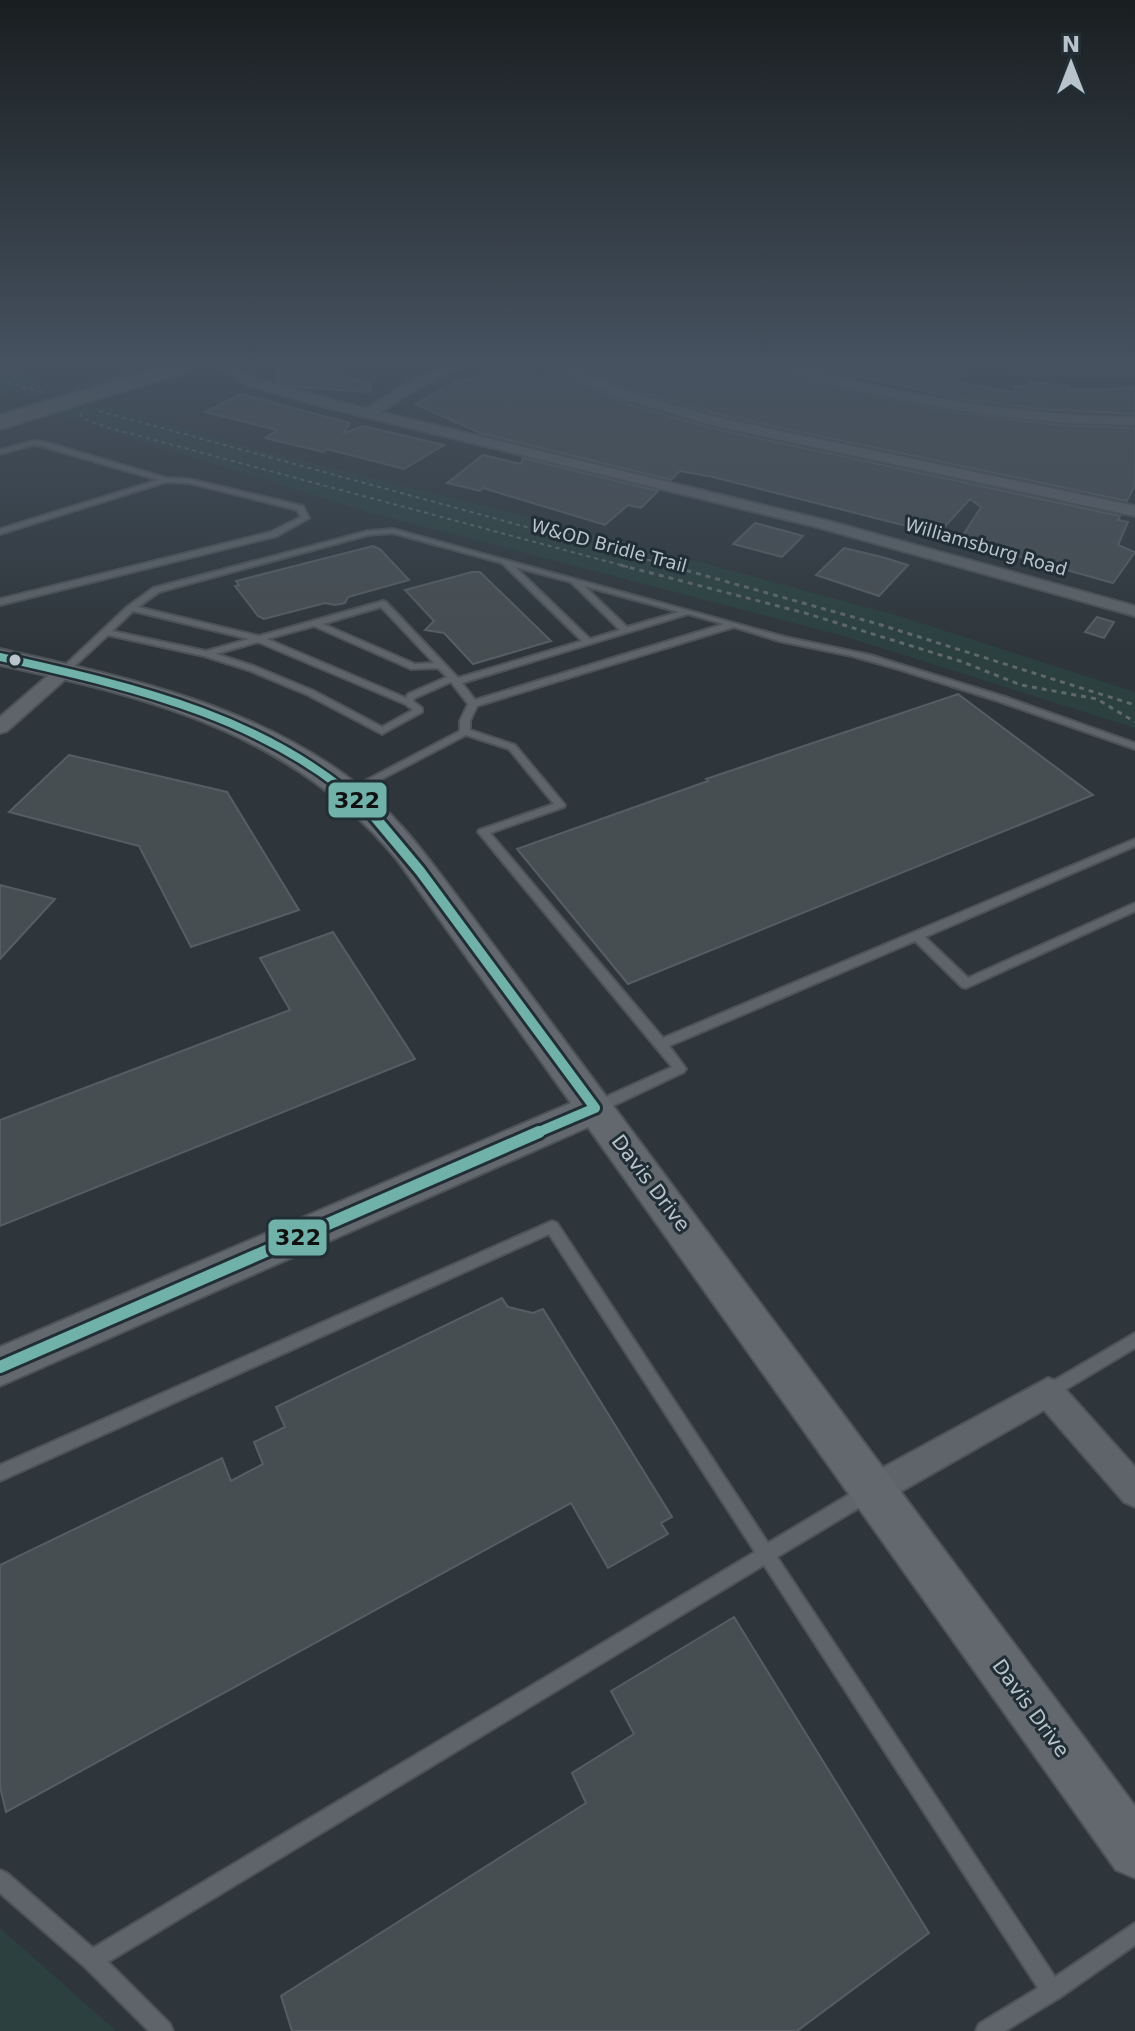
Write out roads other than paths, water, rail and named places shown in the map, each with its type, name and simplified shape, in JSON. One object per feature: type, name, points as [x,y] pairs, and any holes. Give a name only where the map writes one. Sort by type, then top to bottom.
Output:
[{"type":"street","name":"Williamsburg Road","points":[[564,461],[850,531],[1135,611]]},
{"type":"street","points":[[899,461],[1135,511]]},
{"type":"street","name":"Davis Drive","points":[[0,657],[160,694],[227,719],[286,749],[349,792],[402,846],[1135,1851]]},
{"type":"street","points":[[0,727],[64,671]]},
{"type":"street","points":[[0,1367],[595,1108]]},
{"type":"street","points":[[873,1490],[1048,1392],[1135,1491]]},
{"type":"lane","points":[[0,602],[274,534],[305,518],[300,508],[189,481],[166,480],[100,461]]},
{"type":"lane","points":[[0,532],[166,480]]},
{"type":"lane","points":[[64,671],[131,608],[156,590],[368,533],[393,531],[734,624],[782,641],[828,646],[915,671],[1135,746]]},
{"type":"lane","points":[[504,561],[588,642]]},
{"type":"lane","points":[[573,580],[626,631]]},
{"type":"lane","points":[[206,654],[383,604],[455,680],[473,704]]},
{"type":"lane","points":[[107,632],[206,654],[311,693],[382,731],[419,710],[408,702],[259,639],[131,608]]},
{"type":"lane","points":[[408,702],[411,696],[455,680],[689,612]]},
{"type":"lane","points":[[314,623],[414,667],[441,665]]},
{"type":"lane","points":[[465,732],[465,721],[473,704],[734,624]]},
{"type":"lane","points":[[349,792],[465,732],[512,747],[560,805],[483,832],[680,1069],[595,1108]]},
{"type":"lane","points":[[661,1044],[1135,842]]},
{"type":"lane","points":[[917,936],[966,984],[1135,907]]},
{"type":"lane","points":[[0,1473],[552,1227],[1052,1991]]},
{"type":"lane","points":[[1048,1392],[1135,1340]]},
{"type":"lane","points":[[92,1960],[873,1490]]},
{"type":"lane","points":[[0,1880],[92,1960],[163,2031]]},
{"type":"lane","points":[[986,2031],[1052,1991],[1135,1933]]}]
